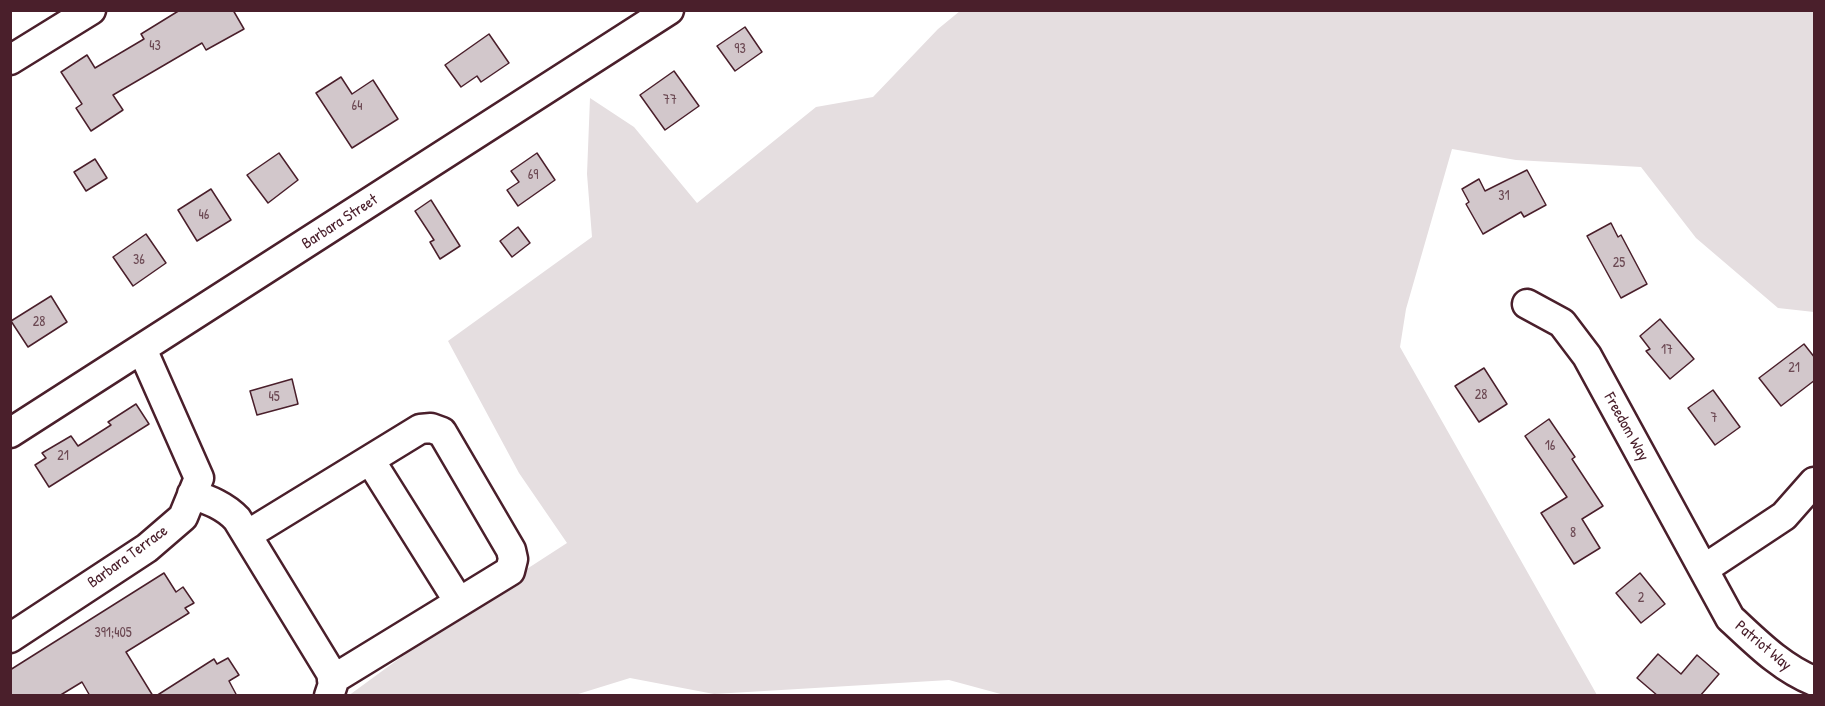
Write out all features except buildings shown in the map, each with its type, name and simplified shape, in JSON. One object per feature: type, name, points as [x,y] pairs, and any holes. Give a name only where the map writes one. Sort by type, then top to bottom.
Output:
[{"type":"street","points":[[10,60],[55,20],[91,10]]},
{"type":"street","name":"Barbara Street","points":[[10,433],[669,10]]},
{"type":"street","name":"Freedom Way","points":[[1527,304],[1562,323],[1587,356],[1704,569]]},
{"type":"street","name":"Barbara Terrace","points":[[10,638],[147,548],[183,517],[199,478],[142,349]]},
{"type":"street","points":[[247,535],[420,429],[431,428],[442,432],[511,550],[513,559],[510,571],[459,602],[331,688]]},
{"type":"street","points":[[370,460],[459,602]]},
{"type":"street","points":[[1704,569],[1784,516],[1815,482]]},
{"type":"street","points":[[192,494],[230,511],[331,673],[331,688]]},
{"type":"street","name":"Patriot Way","points":[[1704,569],[1730,618],[1766,651],[1801,676],[1815,681]]},
{"type":"shaded area","points":[[960,11],[1814,11],[1814,312],[1778,308],[1696,238],[1641,167],[1516,160],[1452,149],[1406,309],[1400,347],[1597,695],[1008,696],[949,680],[714,694],[630,678],[575,695],[348,696],[482,598],[567,543],[519,473],[448,341],[592,237],[587,174],[590,98],[634,127],[697,203],[816,107],[873,97],[938,29]]}]
